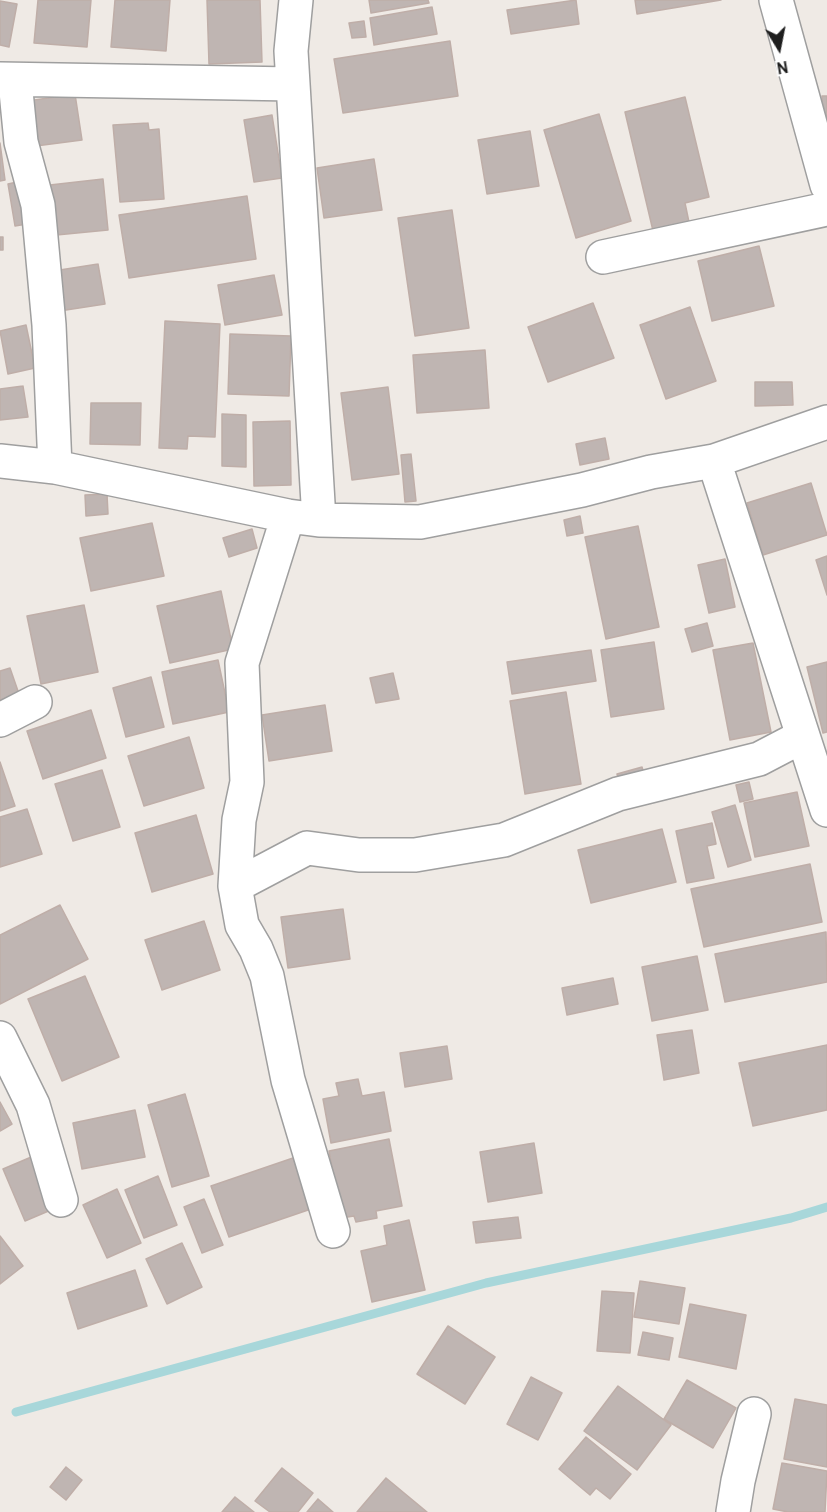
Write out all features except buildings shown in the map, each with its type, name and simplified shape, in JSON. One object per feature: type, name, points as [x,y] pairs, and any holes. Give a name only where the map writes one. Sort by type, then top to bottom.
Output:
[{"type":"street","points":[[296,0],[291,51],[304,518],[242,663],[247,782],[238,820],[235,886],[242,925],[256,949],[267,976],[288,1080],[333,1231]]},
{"type":"street","points":[[776,0],[827,185]]},
{"type":"street","points":[[55,466],[49,325],[38,205],[7,80],[293,84]]},
{"type":"street","points":[[603,257],[827,209]]},
{"type":"street","points":[[0,461],[55,466],[304,518],[420,522],[582,490],[651,472],[714,461],[827,422]]},
{"type":"street","points":[[714,461],[827,810]]},
{"type":"street","points":[[0,720],[35,702]]},
{"type":"street","points":[[235,886],[307,848],[358,855],[415,855],[504,840],[618,794],[759,759],[803,736]]},
{"type":"street","points":[[0,1038],[33,1105],[62,1200]]},
{"type":"street","points":[[733,1512],[754,1414]]},
{"type":"waterway","points":[[16,1412],[486,1283],[791,1218],[827,1207]]}]
